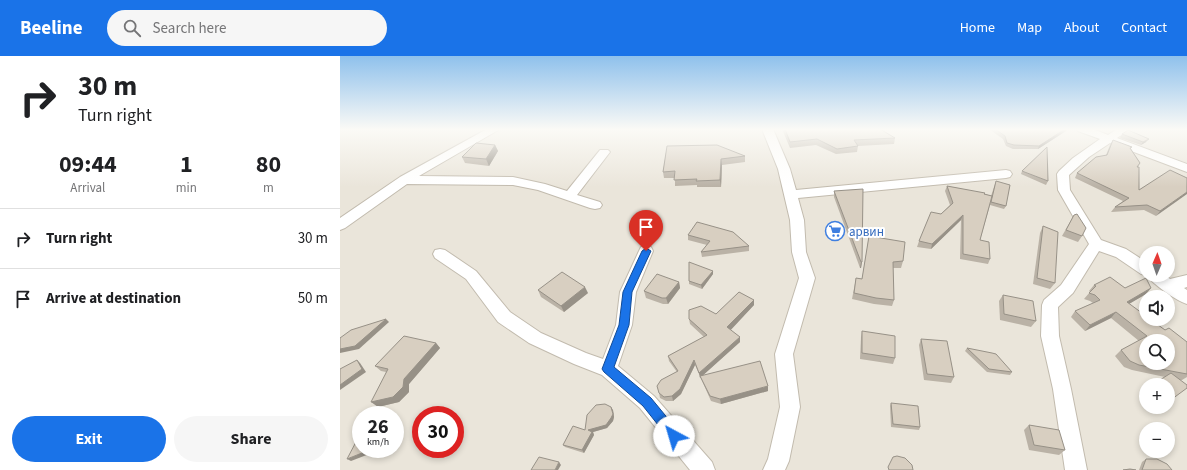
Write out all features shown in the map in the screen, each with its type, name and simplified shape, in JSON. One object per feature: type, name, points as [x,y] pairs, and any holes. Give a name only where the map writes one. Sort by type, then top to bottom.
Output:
[{"type":"street","points":[[340,225],[404,180],[461,148]]},
{"type":"street","points":[[774,470],[778,461],[790,407],[784,354],[807,278],[799,252],[797,220],[784,169],[775,148]]},
{"type":"street","points":[[1093,148],[1075,161],[1063,174],[1064,190],[1096,244],[1121,253],[1139,265]]},
{"type":"street","points":[[1133,148],[1187,168]]},
{"type":"street","points":[[569,197],[604,152]]},
{"type":"street","points":[[790,195],[1006,174]]},
{"type":"street","points":[[404,180],[513,181],[541,187],[595,205]]},
{"type":"street","points":[[1076,470],[1062,389],[1050,336],[1050,305],[1067,288],[1096,244]]},
{"type":"street","points":[[608,369],[624,325],[628,292],[646,251]]},
{"type":"street","points":[[440,254],[471,275],[504,317],[535,338],[580,359],[608,369],[647,402],[704,470]]},
{"type":"street","points":[[1168,285],[1187,281]]},
{"type":"street","points":[[1164,282],[1187,298]]},
{"type":"shaded area","points":[[340,148],[1187,148],[1187,470],[340,470]]},
{"type":"building","points":[[471,148],[493,148],[486,159],[462,157]]},
{"type":"building","points":[[667,148],[725,148],[745,156],[721,159],[720,180],[674,180],[675,171],[663,172]]},
{"type":"building","points":[[1046,148],[1047,148],[1048,181],[1022,171]]},
{"type":"building","points":[[1110,148],[1130,148],[1140,163],[1137,167],[1139,167],[1139,190],[1170,170],[1187,178],[1187,192],[1160,211],[1147,205],[1115,207],[1129,198],[1077,173],[1096,157],[1107,155]]},
{"type":"building","points":[[996,181],[1010,185],[1006,206],[991,202]]},
{"type":"building","points":[[947,186],[985,193],[984,194],[992,196],[980,240],[989,242],[990,259],[963,254],[963,215],[932,244],[919,241],[931,212],[941,214],[953,203]]},
{"type":"building","points":[[863,189],[862,262],[861,262],[834,191]]},
{"type":"building","points":[[1077,214],[1086,228],[1082,236],[1066,230],[1074,215]]},
{"type":"building","points":[[697,222],[733,232],[749,246],[701,252],[710,241],[688,235]]},
{"type":"building","points":[[1043,226],[1058,232],[1055,283],[1037,278]]},
{"type":"building","points":[[869,236],[905,242],[903,261],[893,262],[894,300],[854,293],[856,278],[862,279]]},
{"type":"building","points":[[689,262],[713,271],[701,285],[689,281]]},
{"type":"building","points":[[562,272],[585,287],[561,306],[538,290]]},
{"type":"building","points":[[657,274],[679,282],[666,298],[662,298],[644,291]]},
{"type":"building","points":[[1110,277],[1125,288],[1139,281],[1148,282],[1151,288],[1148,290],[1139,290],[1139,295],[1127,302],[1139,311],[1139,326],[1160,326],[1165,330],[1169,328],[1187,342],[1187,374],[1166,370],[1175,370],[1175,334],[1144,334],[1116,312],[1090,325],[1075,311],[1100,300],[1095,295],[1089,293],[1096,286],[1094,285]]},
{"type":"building","points":[[739,292],[754,300],[727,327],[740,337],[699,373],[694,360],[680,389],[672,396],[664,397],[659,393],[657,386],[661,380],[678,371],[668,356],[707,335],[689,319],[689,310],[701,306],[716,314]]},
{"type":"building","points":[[1003,295],[1033,301],[1036,321],[1004,314]]},
{"type":"building","points":[[386,319],[355,346],[340,349],[340,338],[351,330]]},
{"type":"building","points":[[862,331],[895,336],[895,358],[862,353]]},
{"type":"building","points":[[404,336],[436,343],[404,379],[403,387],[393,397],[371,402],[388,369],[375,366]]},
{"type":"building","points":[[921,339],[947,341],[954,377],[927,374]]},
{"type":"building","points":[[1139,340],[1139,365],[1130,361],[1121,350]]},
{"type":"building","points":[[967,348],[996,354],[1012,372],[989,369]]},
{"type":"building","points":[[357,360],[362,369],[340,385],[340,369]]},
{"type":"building","points":[[760,361],[768,386],[720,399],[710,396],[700,376]]},
{"type":"building","points":[[1171,373],[1187,385],[1187,388],[1175,397],[1175,378],[1163,378]]},
{"type":"building","points":[[891,403],[918,406],[920,427],[893,424]]},
{"type":"building","points":[[605,404],[611,407],[613,414],[611,418],[606,425],[588,430],[592,432],[582,450],[563,445],[573,426],[585,430],[587,415],[596,405]]},
{"type":"building","points":[[1029,425],[1059,430],[1065,450],[1034,445]]},
{"type":"building","points":[[352,450],[352,457],[347,459]]},
{"type":"building","points":[[897,456],[905,458],[912,465],[913,470],[889,470],[888,467],[893,457]]},
{"type":"building","points":[[539,457],[559,462],[555,470],[531,470]]},
{"type":"building","points":[[1146,459],[1157,459],[1167,464],[1172,470],[1142,470]]},
{"type":"place","name":"арвин","points":[[835,231]]},
{"type":"route","points":[[646,251],[628,292],[624,325],[608,369],[647,402],[674,436]]}]
